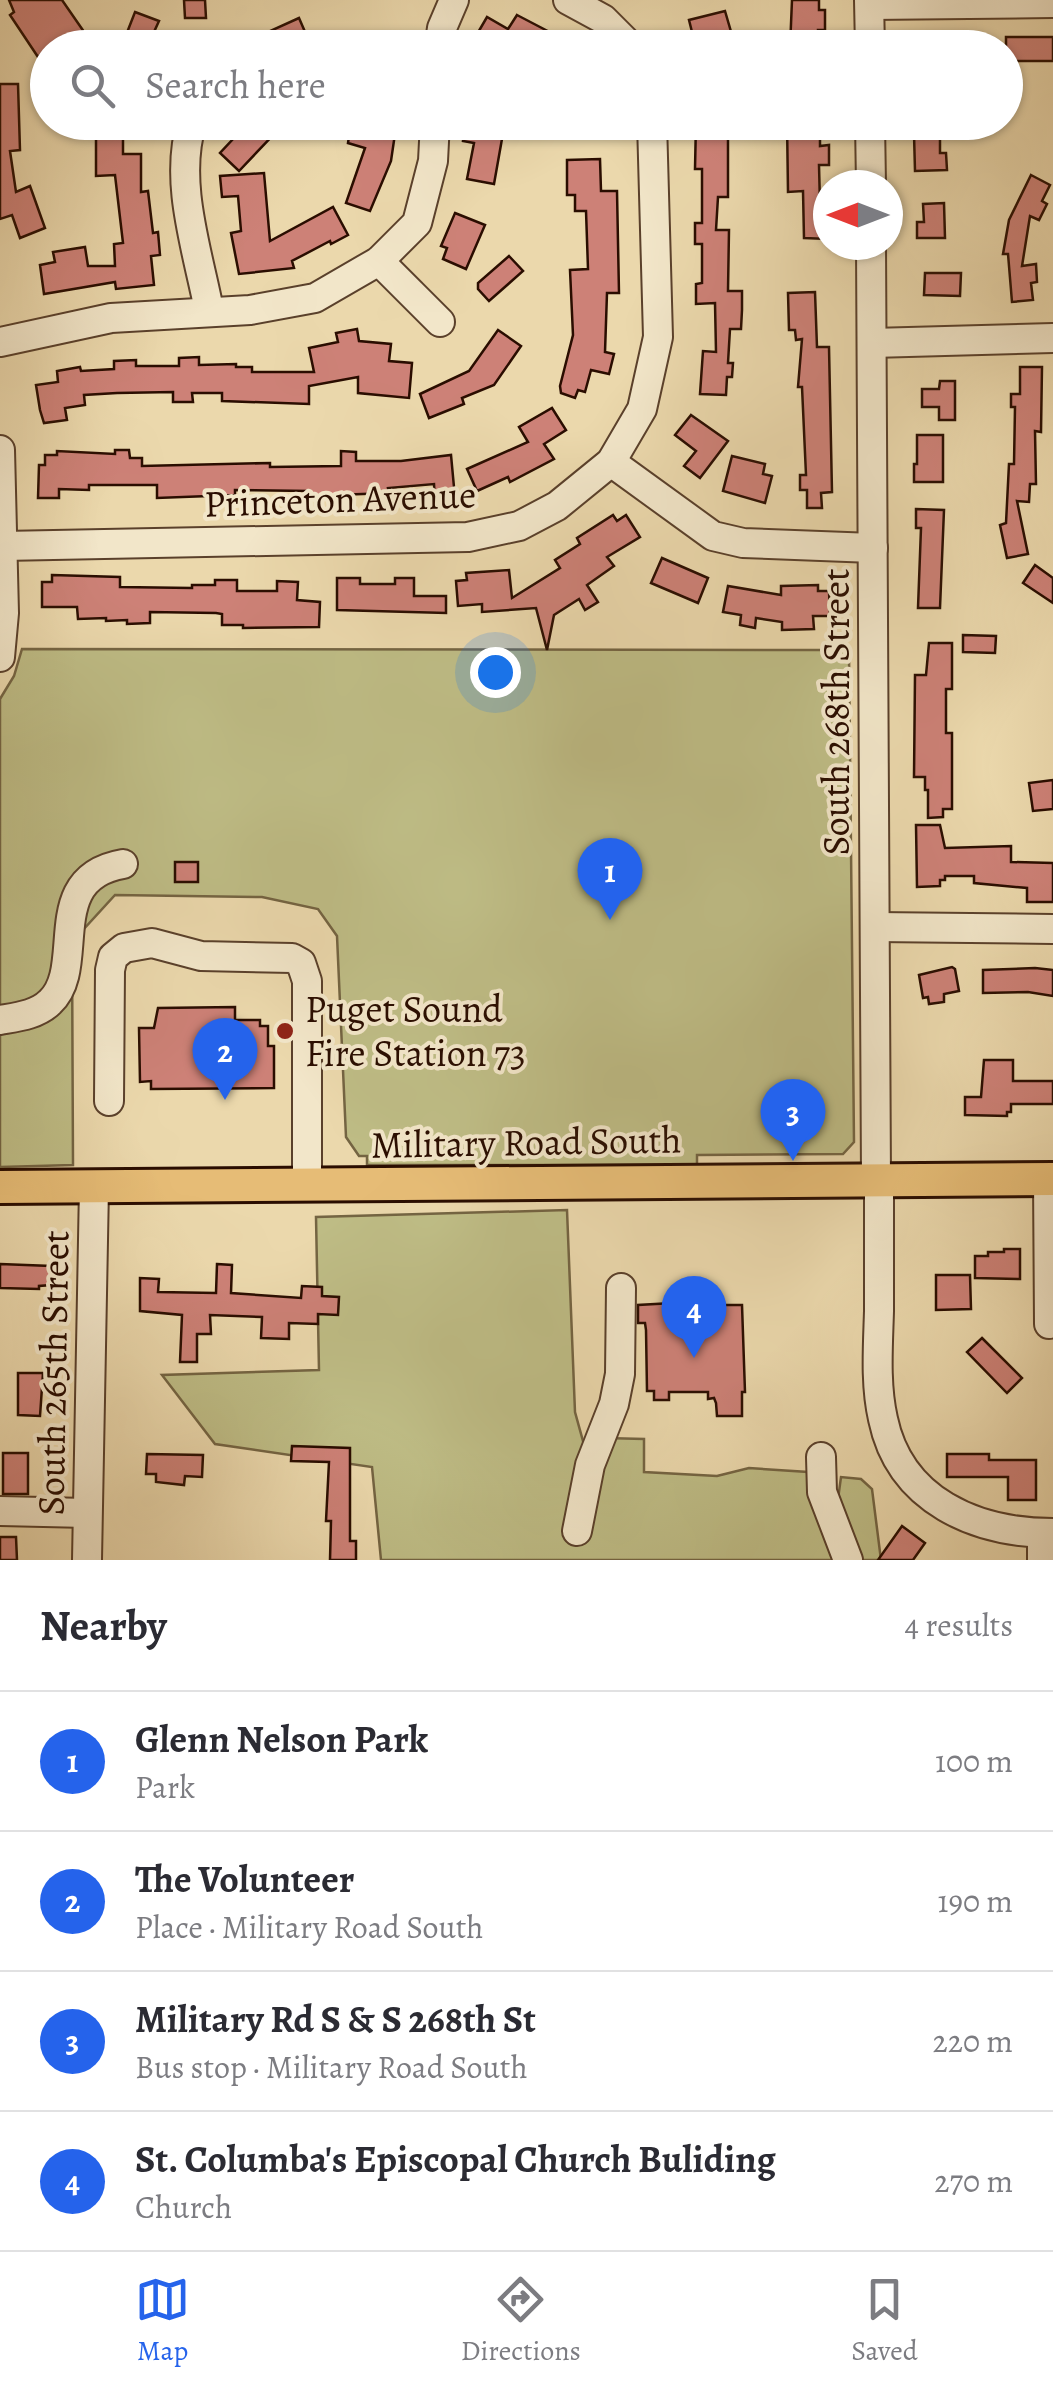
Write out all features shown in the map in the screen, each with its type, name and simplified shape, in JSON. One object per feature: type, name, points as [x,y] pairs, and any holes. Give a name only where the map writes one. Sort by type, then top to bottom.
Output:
[{"type":"main road","name":"Military Road South","points":[[0,1187],[1050,1179]]},
{"type":"street","points":[[444,30],[454,0]]},
{"type":"street","points":[[568,0],[609,10]]},
{"type":"street","points":[[870,30],[870,2],[1053,3]]},
{"type":"street","points":[[189,140],[185,167],[190,210],[209,310]]},
{"type":"street","points":[[0,342],[92,321],[250,310],[315,298],[379,261],[417,224],[433,161],[434,140]]},
{"type":"street","points":[[653,140],[658,337],[642,409],[611,462],[713,536],[743,543],[873,548]]},
{"type":"street","points":[[870,140],[870,170]]},
{"type":"street","name":"South 268th Street","points":[[871,260],[878,1377],[882,1418],[892,1448],[910,1476],[936,1501],[987,1527],[1046,1542]]},
{"type":"street","points":[[379,261],[440,322]]},
{"type":"street","points":[[872,343],[1053,338]]},
{"type":"street","points":[[0,450],[0,658]]},
{"type":"street","name":"Princeton Avenue","points":[[3,546],[468,537],[519,526],[557,506],[611,462]]},
{"type":"street","points":[[0,1020],[34,1012],[52,1001],[64,983],[71,914],[78,897],[92,874],[123,864]]},
{"type":"street","points":[[875,927],[1053,928]]},
{"type":"street","points":[[109,1101],[110,970],[114,957],[124,948],[152,944],[201,956],[292,958],[302,964],[307,981],[307,1184]]},
{"type":"street","points":[[1049,1324],[1050,1179]]},
{"type":"street","name":"South 265th Street","points":[[86,1560],[94,1187]]},
{"type":"street","points":[[578,1531],[590,1464],[614,1404],[620,1374],[621,1288]]},
{"type":"street","points":[[821,1458],[822,1492],[848,1560]]},
{"type":"street","points":[[0,1510],[88,1513]]},
{"type":"shaded area","points":[[22,649],[849,653],[854,1142],[843,1154],[697,1155],[697,1165],[367,1165],[367,1156],[359,1156],[346,1137],[337,936],[318,909],[262,897],[115,895],[72,942],[73,1165],[0,1167],[0,699],[14,676]]},
{"type":"shaded area","points":[[567,1210],[575,1412],[591,1470],[605,1438],[644,1439],[644,1472],[717,1476],[749,1468],[808,1472],[832,1543],[841,1477],[861,1479],[872,1489],[881,1560],[381,1560],[372,1467],[215,1444],[162,1375],[319,1370],[316,1217]]},
{"type":"building","points":[[9,0],[62,0],[83,30],[30,30],[30,45],[10,15],[14,12]]},
{"type":"building","points":[[184,0],[205,0],[206,18],[185,18]]},
{"type":"building","points":[[792,0],[819,0],[819,10],[825,10],[825,30],[791,30]]},
{"type":"building","points":[[725,11],[731,30],[692,30],[689,20]]},
{"type":"building","points":[[135,12],[159,21],[155,30],[128,30]]},
{"type":"building","points":[[517,15],[546,30],[479,30],[487,17],[508,29]]},
{"type":"building","points":[[299,18],[304,30],[272,30]]},
{"type":"building","points":[[1023,37],[1053,37],[1053,61],[1023,61]]},
{"type":"building","points":[[0,84],[18,84],[20,150],[10,151],[16,192],[30,186],[45,228],[20,238],[12,215],[0,219]]},
{"type":"building","points":[[96,140],[123,140],[123,154],[141,154],[141,192],[148,191],[153,233],[158,232],[160,255],[151,256],[154,285],[116,289],[115,282],[44,294],[40,265],[55,262],[53,252],[85,247],[88,266],[115,266],[114,244],[123,243],[115,175],[96,176]]},
{"type":"building","points":[[232,140],[268,140],[239,171],[220,153]]},
{"type":"building","points":[[394,140],[391,161],[370,211],[346,203],[365,148],[348,143]]},
{"type":"building","points":[[502,140],[494,184],[467,179],[474,143],[463,141]]},
{"type":"building","points":[[696,140],[728,140],[728,197],[718,197],[716,230],[729,230],[728,291],[742,291],[742,310],[741,329],[730,329],[728,363],[733,363],[726,395],[700,394],[703,351],[716,352],[715,303],[696,304],[696,284],[702,283],[702,244],[695,244],[695,223],[702,223],[702,169],[695,169]]},
{"type":"building","points":[[787,140],[820,140],[820,146],[829,145],[829,165],[813,170],[813,238],[804,238],[803,191],[788,192]]},
{"type":"building","points":[[914,140],[940,140],[947,170],[915,171]]},
{"type":"building","points":[[600,159],[601,191],[617,191],[619,293],[607,293],[605,352],[614,354],[609,374],[591,370],[585,392],[578,390],[575,398],[561,393],[560,386],[573,335],[570,270],[588,269],[586,211],[575,211],[575,195],[567,195],[567,160]]},
{"type":"building","points":[[264,173],[270,241],[333,207],[348,235],[292,261],[294,268],[239,274],[231,233],[241,231],[238,196],[222,197],[220,176]]},
{"type":"building","points":[[1031,175],[1050,185],[1039,220],[1030,216],[1022,266],[1036,264],[1037,282],[1031,283],[1033,300],[1012,302],[1008,254],[1003,254],[1009,220]]},
{"type":"building","points":[[944,203],[945,238],[917,238],[917,222],[924,222],[923,204]]},
{"type":"building","points":[[455,213],[485,225],[466,269],[443,259],[447,248],[441,246]]},
{"type":"building","points":[[509,256],[523,271],[489,301],[478,289],[478,283]]},
{"type":"building","points":[[925,273],[961,273],[960,296],[924,295]]},
{"type":"building","points":[[815,292],[817,347],[829,347],[832,492],[821,493],[822,508],[807,508],[807,490],[800,490],[800,475],[806,475],[802,387],[798,387],[802,339],[796,340],[795,330],[789,330],[788,293]]},
{"type":"building","points":[[357,329],[359,341],[391,344],[389,361],[412,363],[409,398],[358,393],[358,377],[309,386],[309,404],[222,401],[222,393],[192,393],[193,402],[173,402],[173,392],[117,393],[84,395],[85,405],[65,408],[67,420],[44,423],[40,410],[36,385],[58,382],[57,371],[80,367],[81,371],[114,369],[114,361],[136,360],[136,366],[179,366],[179,358],[199,357],[199,365],[236,364],[252,367],[252,372],[314,372],[309,348],[338,342],[336,333]]},
{"type":"building","points":[[498,330],[521,346],[494,385],[462,398],[464,404],[429,418],[420,394],[469,371]]},
{"type":"building","points":[[1020,367],[1042,367],[1041,432],[1035,431],[1036,484],[1030,484],[1029,502],[1017,501],[1028,554],[1007,558],[1000,525],[1006,523],[1009,464],[1014,464],[1015,407],[1011,407],[1011,394],[1020,394]]},
{"type":"building","points":[[940,381],[955,381],[955,420],[939,420],[939,407],[922,407],[922,389],[939,389]]},
{"type":"building","points":[[552,408],[566,430],[544,444],[554,459],[510,482],[508,477],[477,491],[467,469],[528,442],[519,427]]},
{"type":"building","points":[[691,415],[728,441],[700,478],[684,466],[696,451],[675,435]]},
{"type":"building","points":[[917,435],[943,435],[943,482],[914,482]]},
{"type":"building","points":[[115,450],[129,450],[130,458],[142,458],[142,466],[341,466],[341,451],[356,452],[356,461],[451,455],[455,498],[435,501],[434,484],[388,488],[389,493],[309,496],[309,491],[235,490],[235,495],[157,498],[157,485],[89,485],[89,490],[59,489],[59,498],[38,498],[39,465],[45,465],[45,455],[57,455],[57,451],[115,454]]},
{"type":"building","points":[[732,456],[765,464],[763,474],[772,476],[765,503],[723,491]]},
{"type":"building","points":[[916,509],[944,510],[940,608],[918,608],[921,528],[916,528]]},
{"type":"building","points":[[613,515],[617,521],[626,515],[640,537],[607,557],[614,566],[587,585],[598,602],[585,610],[579,599],[554,615],[547,650],[536,608],[482,612],[482,604],[458,606],[456,581],[467,580],[466,573],[509,570],[512,598],[560,568],[555,560],[580,544],[577,538]]},
{"type":"building","points":[[662,558],[708,578],[698,603],[651,583]]},
{"type":"building","points":[[1035,565],[1053,578],[1053,603],[1023,583]]},
{"type":"building","points":[[52,575],[120,577],[120,587],[192,588],[215,585],[215,580],[237,580],[237,591],[277,591],[277,581],[298,582],[297,600],[320,602],[319,627],[243,628],[222,625],[222,614],[216,613],[150,612],[150,623],[127,624],[127,620],[78,619],[77,607],[42,607],[42,582],[52,582]]},
{"type":"building","points":[[337,578],[360,578],[360,584],[395,584],[395,578],[414,578],[414,596],[446,596],[446,613],[337,610]]},
{"type":"building","points":[[818,585],[818,591],[829,591],[830,616],[813,616],[814,629],[782,630],[782,622],[756,618],[755,628],[740,625],[741,615],[723,612],[728,586],[781,595],[781,586]]},
{"type":"building","points":[[963,635],[996,636],[995,653],[963,652]]},
{"type":"building","points":[[929,643],[952,643],[952,689],[946,689],[946,733],[952,733],[952,809],[943,809],[943,817],[928,818],[925,777],[914,777],[915,675],[926,675]]},
{"type":"building","points":[[1053,780],[1053,809],[1033,811],[1029,783]]},
{"type":"building","points":[[916,825],[940,825],[945,848],[1011,846],[1011,862],[1053,863],[1053,902],[1027,902],[1027,888],[974,883],[974,876],[945,876],[940,886],[917,887]]},
{"type":"building","points":[[175,862],[198,862],[198,882],[175,882]]},
{"type":"building","points":[[952,967],[959,991],[944,994],[944,1002],[929,1004],[928,997],[923,998],[919,975]]},
{"type":"building","points":[[983,970],[1053,970],[1053,996],[983,993]]},
{"type":"building","points":[[235,1007],[235,1020],[260,1020],[260,1026],[268,1026],[268,1046],[274,1046],[274,1088],[151,1089],[151,1081],[140,1082],[139,1028],[154,1028],[158,1008]]},
{"type":"building","points":[[984,1060],[1013,1060],[1013,1081],[1053,1081],[1053,1104],[1011,1104],[1007,1116],[965,1115],[965,1097],[981,1097]]},
{"type":"building","points":[[1020,1249],[1020,1279],[975,1278],[975,1256],[988,1256],[988,1252]]},
{"type":"building","points":[[0,1264],[51,1266],[51,1285],[39,1289],[0,1288]]},
{"type":"building","points":[[217,1264],[232,1265],[231,1293],[301,1298],[302,1286],[322,1287],[322,1296],[339,1297],[338,1315],[318,1314],[318,1324],[289,1323],[289,1339],[261,1338],[262,1317],[210,1315],[211,1334],[197,1334],[197,1362],[180,1362],[182,1315],[140,1311],[140,1278],[159,1279],[158,1292],[216,1293]]},
{"type":"building","points":[[936,1275],[970,1275],[971,1309],[936,1310]]},
{"type":"building","points":[[638,1305],[742,1305],[742,1416],[717,1416],[716,1403],[714,1398],[708,1399],[708,1392],[669,1392],[669,1400],[654,1400],[654,1391],[647,1391],[646,1330],[645,1323],[638,1323]]},
{"type":"building","points":[[982,1338],[1022,1378],[1007,1393],[967,1352]]},
{"type":"building","points":[[18,1373],[43,1373],[40,1416],[18,1415]]},
{"type":"building","points":[[292,1446],[350,1448],[350,1541],[356,1541],[356,1560],[330,1560],[331,1521],[326,1521],[329,1462],[291,1461]]},
{"type":"building","points":[[3,1453],[28,1453],[28,1494],[3,1494]]},
{"type":"building","points":[[147,1454],[203,1455],[202,1477],[185,1476],[184,1485],[156,1482],[156,1474],[146,1474]]},
{"type":"building","points":[[947,1454],[989,1454],[989,1460],[1036,1460],[1036,1500],[1008,1500],[1008,1477],[947,1477]]},
{"type":"building","points":[[902,1526],[925,1543],[913,1560],[878,1560]]},
{"type":"building","points":[[0,1537],[16,1537],[17,1560],[0,1560]]},
{"type":"place","name":"Glenn Nelson Park","points":[[610,920]]},
{"type":"place","name":"Puget Sound Fire Station 73","points":[[285,1031]]},
{"type":"place","name":"The Volunteer","points":[[225,1100]]},
{"type":"place","name":"Military Rd S & S 268th St","points":[[793,1161]]},
{"type":"place","name":"St. Columba's Episcopal Church Buliding","points":[[694,1358]]}]
